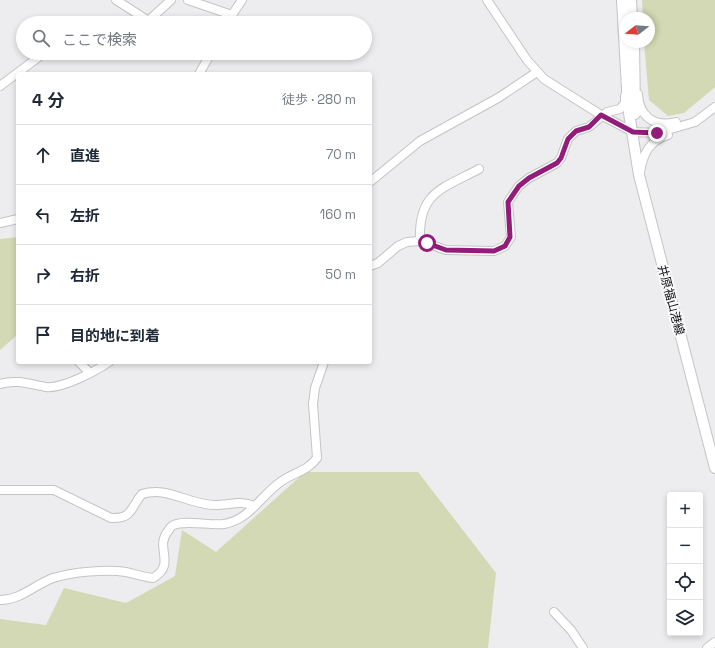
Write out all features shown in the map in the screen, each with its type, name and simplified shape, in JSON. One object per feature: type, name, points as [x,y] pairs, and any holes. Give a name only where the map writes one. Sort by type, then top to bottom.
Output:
[{"type":"main road","name":"井原福山港線","points":[[622,0],[628,107],[639,175],[715,468]]},
{"type":"main road","points":[[631,0],[632,12]]},
{"type":"main road","name":"井原福山港線","points":[[633,132],[635,116],[634,48]]},
{"type":"street","points":[[116,0],[138,16]]},
{"type":"street","points":[[155,16],[172,0]]},
{"type":"street","points":[[188,0],[232,15],[242,0]]},
{"type":"street","points":[[487,0],[527,60],[537,72],[544,79],[601,115],[633,132],[657,133],[695,122]]},
{"type":"street","points":[[19,72],[35,60]]},
{"type":"street","points":[[200,72],[207,60]]},
{"type":"street","points":[[635,66],[638,72],[638,97],[641,108],[647,117],[653,122],[666,125],[684,120],[695,122]]},
{"type":"street","points":[[372,180],[420,141],[498,98],[537,72]]},
{"type":"street","points":[[0,86],[16,74]]},
{"type":"street","points":[[372,265],[384,259],[398,246],[407,242],[420,241],[446,250],[494,251],[505,246],[510,237],[508,202],[519,186],[529,178],[557,163],[561,158],[568,139],[576,131],[589,127],[601,115],[620,109],[623,106],[625,103],[626,78]]},
{"type":"street","points":[[639,175],[643,156],[649,146],[663,136],[689,128],[715,108]]},
{"type":"street","points":[[420,241],[421,214],[434,193],[479,168]]},
{"type":"street","points":[[0,223],[16,219]]},
{"type":"street","points":[[81,364],[90,373]]},
{"type":"street","points":[[0,384],[20,381],[47,387],[82,378],[106,364]]},
{"type":"street","points":[[0,600],[19,597],[42,583],[66,575],[108,571],[126,572],[153,578],[161,573],[164,565],[165,557],[162,543],[164,536],[172,526],[181,524],[223,524],[244,517],[278,483],[289,476],[305,470],[312,465],[317,458],[313,404],[315,388],[323,364]]},
{"type":"street","points":[[0,490],[54,490],[111,518],[121,518],[128,515],[142,494],[156,491],[164,491],[197,504],[216,505],[240,502],[254,506]]},
{"type":"street","points":[[554,612],[571,630],[583,648]]},
{"type":"street","points":[[708,648],[715,642]]},
{"type":"green space","points":[[642,0],[715,0],[715,87],[684,113],[668,116],[649,100],[645,48],[655,48],[655,12],[643,12]]},
{"type":"green space","points":[[16,237],[16,336],[0,350],[0,239]]},
{"type":"green space","points":[[305,472],[418,472],[496,573],[488,648],[0,648],[0,619],[46,625],[64,588],[126,603],[175,576],[182,530],[216,552]]},
{"type":"route","points":[[427,243],[446,250],[494,251],[505,246],[510,237],[507,210],[508,202],[519,186],[529,178],[557,163],[561,158],[568,139],[576,131],[589,127],[596,122],[601,115],[633,132],[657,133]]}]
